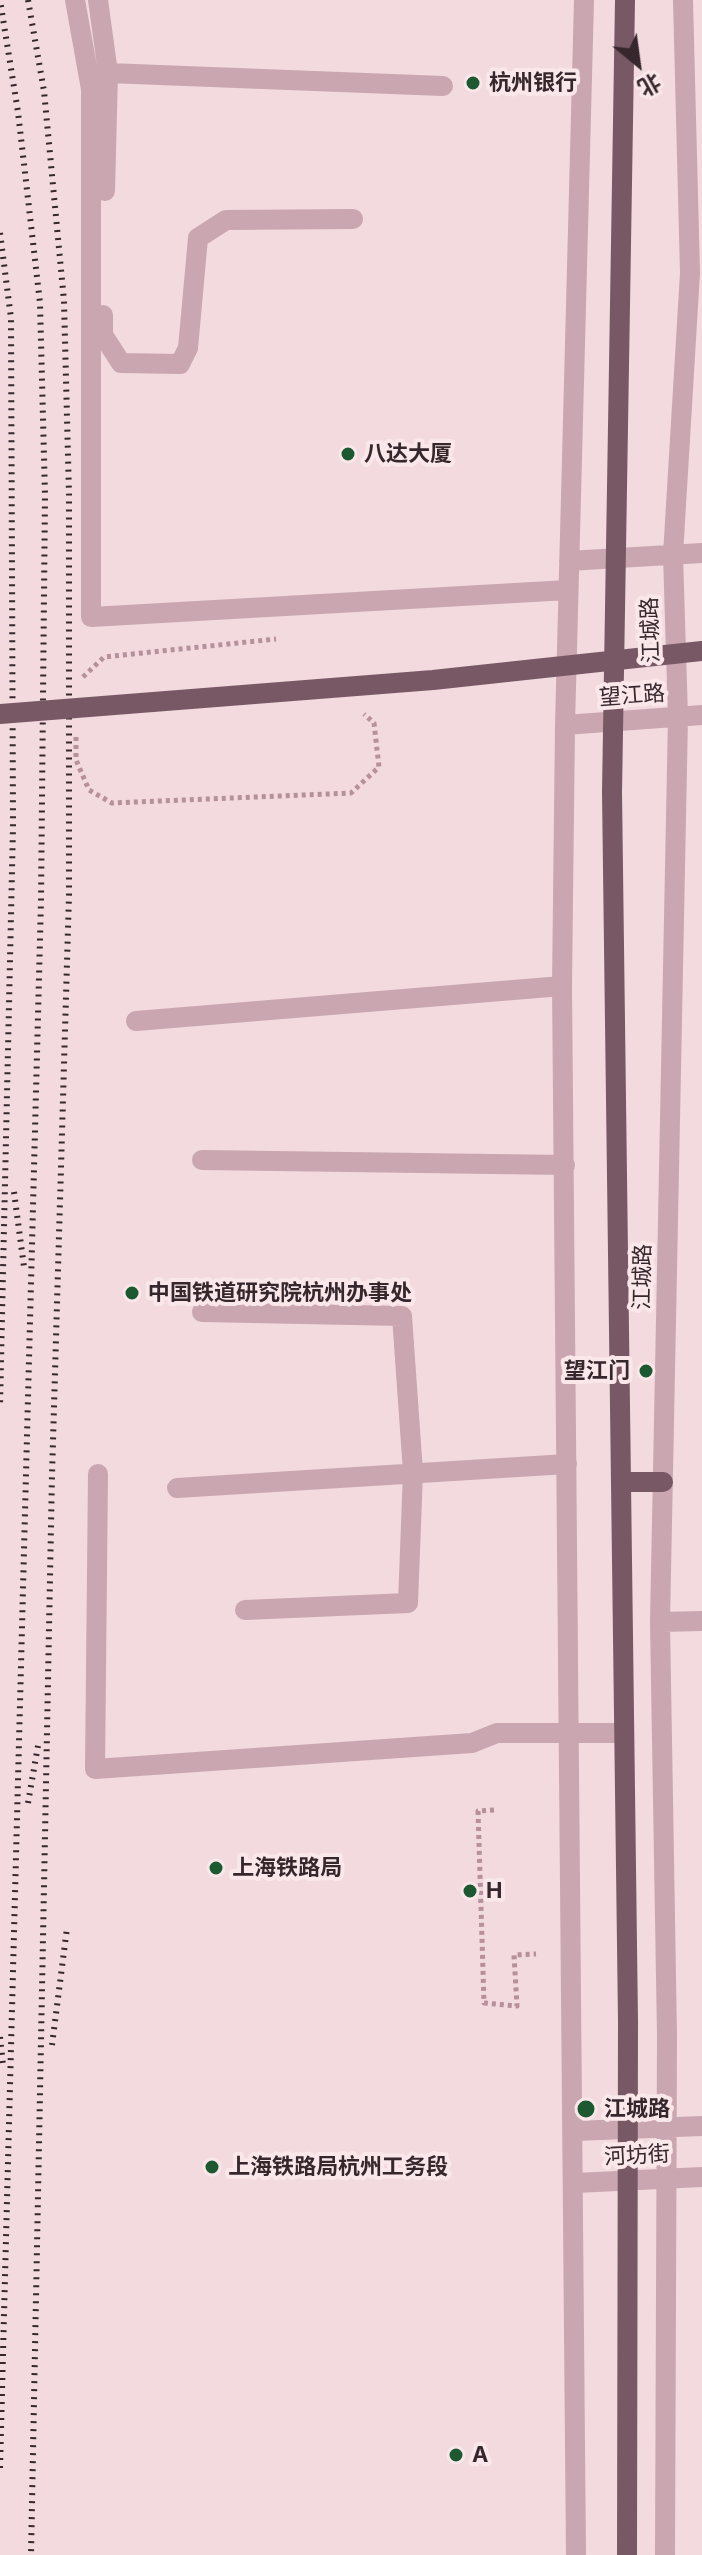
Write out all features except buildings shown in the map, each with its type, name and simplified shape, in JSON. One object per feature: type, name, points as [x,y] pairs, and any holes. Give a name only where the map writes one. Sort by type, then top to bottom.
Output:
[{"type":"main road","name":"江城路","points":[[625,0],[614,722],[627,2130],[627,2555]]},
{"type":"main road","points":[[0,714],[433,680],[702,651]]},
{"type":"main road","points":[[622,1482],[663,1482]]},
{"type":"street","points":[[75,0],[102,83],[91,617],[568,590]]},
{"type":"street","points":[[98,0],[102,83],[103,335],[121,363],[180,364],[188,348],[198,238],[226,220],[353,219]]},
{"type":"street","points":[[576,2555],[575,2131],[562,986],[568,590],[584,0]]},
{"type":"street","name":"江城路","points":[[665,2555],[667,2128],[660,1622],[678,717],[673,555],[696,273],[683,0]]},
{"type":"street","points":[[102,83],[443,86]]},
{"type":"street","points":[[569,561],[702,553]]},
{"type":"street","name":"望江路","points":[[565,725],[702,715]]},
{"type":"street","points":[[136,1021],[562,986]]},
{"type":"street","points":[[202,1160],[565,1165]]},
{"type":"street","points":[[202,1312],[402,1316],[413,1472],[408,1603],[245,1610]]},
{"type":"street","points":[[177,1488],[567,1464]]},
{"type":"street","points":[[98,1474],[95,1769],[472,1743],[497,1733],[624,1733]]},
{"type":"street","points":[[660,1622],[702,1621]]},
{"type":"street","name":"河坊街","points":[[575,2131],[702,2126]]},
{"type":"street","name":"河坊街","points":[[575,2183],[702,2177]]},
{"type":"path","points":[[494,1810],[478,1811],[484,2003],[517,2006],[514,1955],[536,1954]]},
{"type":"railway","points":[[0,0],[18,112],[40,303],[45,495],[41,901],[0,2468]]},
{"type":"railway","points":[[28,0],[44,91],[64,301],[69,495],[69,894],[52,1475],[31,2555]]},
{"type":"railway","points":[[0,233],[11,318],[13,826],[0,1406]]},
{"type":"railway","points":[[14,1192],[24,1267]]},
{"type":"railway","points":[[28,1803],[39,1740]]},
{"type":"railway","points":[[52,2045],[67,1928]]},
{"type":"railway","points":[[0,2037],[3,2065]]},
{"type":"place","name":"杭州银行","points":[[473,83]]},
{"type":"place","name":"八达大厦","points":[[348,454]]},
{"type":"place","name":"中国铁道研究院杭州办事处","points":[[132,1293]]},
{"type":"place","name":"望江门","points":[[646,1371]]},
{"type":"place","name":"上海铁路局","points":[[216,1868]]},
{"type":"place","name":"H","points":[[470,1891]]},
{"type":"place","name":"江城路","points":[[586,2109]]},
{"type":"place","name":"上海铁路局杭州工务段","points":[[212,2167]]},
{"type":"place","name":"A","points":[[456,2455]]}]
